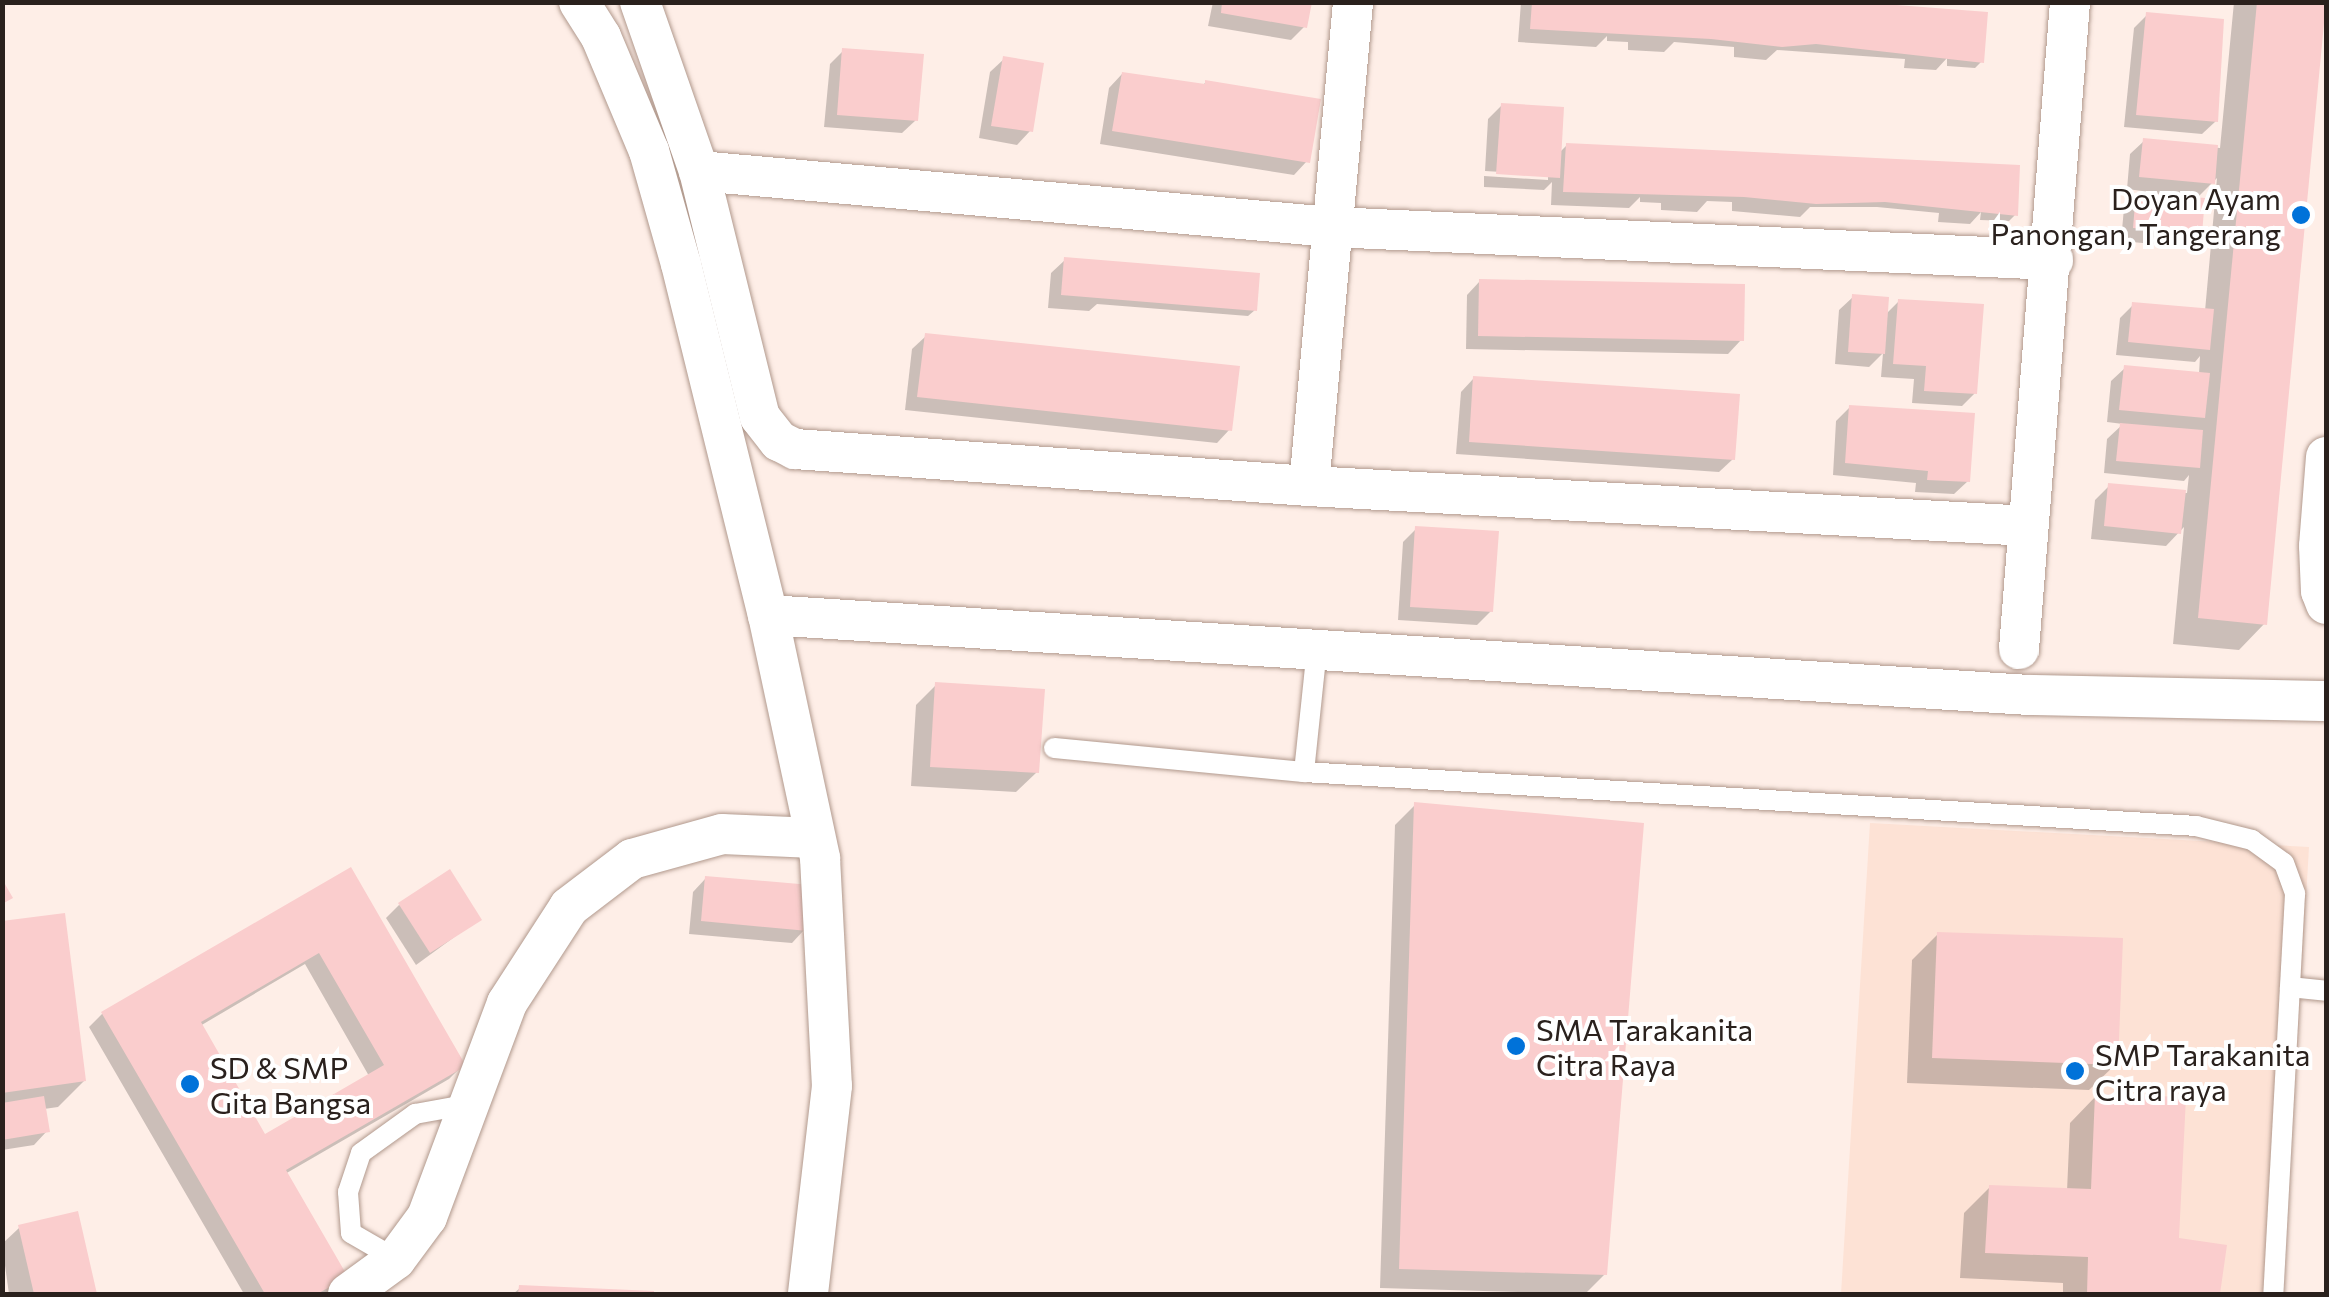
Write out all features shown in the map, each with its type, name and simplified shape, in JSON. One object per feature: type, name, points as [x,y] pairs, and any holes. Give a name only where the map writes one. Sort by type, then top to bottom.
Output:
[{"type":"street","points":[[579,2],[601,36],[649,152],[768,615],[820,858],[832,1086],[808,1294]]},
{"type":"street","points":[[640,2],[700,171],[760,417],[779,441],[795,449],[1309,486],[2028,526]]},
{"type":"street","points":[[1309,486],[1353,2]]},
{"type":"street","points":[[2019,649],[2053,260],[2070,2]]},
{"type":"street","points":[[700,171],[1332,227],[2053,260]]},
{"type":"street","points":[[2326,457],[2319,546],[2321,591],[2326,604]]},
{"type":"street","points":[[768,615],[2030,695],[2326,701]]},
{"type":"street","points":[[348,1294],[396,1259],[427,1217],[507,1002],[569,907],[632,859],[722,834],[814,838]]},
{"type":"lane","points":[[1304,772],[1317,648]]},
{"type":"lane","points":[[1054,748],[1304,772],[2196,826],[2252,840],[2284,862],[2295,894],[2273,1294]]},
{"type":"lane","points":[[2290,987],[2326,991]]},
{"type":"lane","points":[[396,1259],[352,1233],[348,1192],[360,1153],[415,1114],[472,1104]]},
{"type":"shaded area","name":"SMP Tarakanita Citra raya","points":[[1870,823],[2309,847],[2283,1294],[1841,1294]]},
{"type":"building","points":[[1222,2],[1312,2],[1307,28],[1221,13]]},
{"type":"building","points":[[1532,2],[1857,2],[1988,12],[1984,63],[1816,44],[1782,47],[1530,29]]},
{"type":"building","points":[[2257,2],[2326,2],[2267,625],[2198,618]]},
{"type":"building","points":[[2146,12],[2224,19],[2218,122],[2136,115]]},
{"type":"building","points":[[842,48],[924,54],[918,121],[837,115]]},
{"type":"building","points":[[1003,56],[1044,63],[1033,132],[991,126]]},
{"type":"building","points":[[1122,72],[1205,84],[1205,80],[1321,99],[1310,163],[1112,131]]},
{"type":"building","points":[[1501,103],[1564,107],[1560,178],[1496,174]]},
{"type":"building","points":[[2143,138],[2218,145],[2215,184],[2139,177]]},
{"type":"building","points":[[1566,143],[2020,165],[2018,216],[1885,202],[1816,204],[1744,197],[1563,192]]},
{"type":"building","points":[[2136,192],[2205,198],[2202,234],[2133,228]]},
{"type":"building","points":[[1064,257],[1260,273],[1257,311],[1061,295]]},
{"type":"building","points":[[1479,279],[1745,284],[1744,341],[1478,336]]},
{"type":"building","points":[[1852,294],[1889,297],[1885,354],[1848,352]]},
{"type":"building","points":[[1898,299],[1984,304],[1977,394],[1924,391],[1926,366],[1893,364]]},
{"type":"building","points":[[2132,302],[2214,309],[2210,350],[2128,342]]},
{"type":"building","points":[[925,333],[1240,366],[1232,431],[917,397]]},
{"type":"building","points":[[2124,365],[2210,373],[2205,418],[2119,410]]},
{"type":"building","points":[[1473,376],[1740,394],[1735,460],[1469,442]]},
{"type":"building","points":[[1849,405],[1975,413],[1970,482],[1927,480],[1928,471],[1845,463]]},
{"type":"building","points":[[2120,423],[2203,430],[2200,468],[2116,461]]},
{"type":"building","points":[[2108,483],[2186,490],[2181,534],[2104,526]]},
{"type":"building","points":[[1415,526],[1499,531],[1493,612],[1410,607]]},
{"type":"building","points":[[935,682],[1045,689],[1039,773],[930,767]]},
{"type":"building","name":"SMA Tarakanita Citra Raya","points":[[1414,802],[1644,823],[1607,1275],[1399,1269]]},
{"type":"building","name":"SD & SMP Gita Bangsa","points":[[351,867],[466,1066],[286,1170],[348,1277],[317,1294],[265,1294],[101,1012]],"holes":[[[319,953],[384,1065],[265,1134],[201,1022]]]},
{"type":"building","points":[[450,869],[482,920],[430,953],[398,903]]},
{"type":"building","points":[[705,876],[811,885],[808,931],[701,921]]},
{"type":"building","points":[[2,879],[13,898],[2,904]]},
{"type":"building","points":[[65,913],[86,1081],[2,1093],[2,921]]},
{"type":"building","points":[[1937,932],[2123,938],[2118,1065],[1932,1058]]},
{"type":"building","points":[[2095,1094],[2186,1097],[2179,1238],[2227,1245],[2220,1294],[2087,1294],[2088,1257],[1985,1253],[1989,1185],[2091,1189]]},
{"type":"building","points":[[44,1096],[50,1132],[2,1140],[2,1103]]},
{"type":"building","points":[[78,1211],[97,1294],[34,1294],[18,1225]]},
{"type":"building","points":[[519,1285],[654,1291],[654,1294],[518,1294]]},
{"type":"place","name":"Doyan Ayam Panongan, Tangerang","points":[[2301,215]]},
{"type":"place","name":"SMA Tarakanita Citra Raya","points":[[1516,1046]]},
{"type":"place","name":"SMP Tarakanita Citra raya","points":[[2075,1071]]},
{"type":"place","name":"SD & SMP Gita Bangsa","points":[[190,1084]]}]
